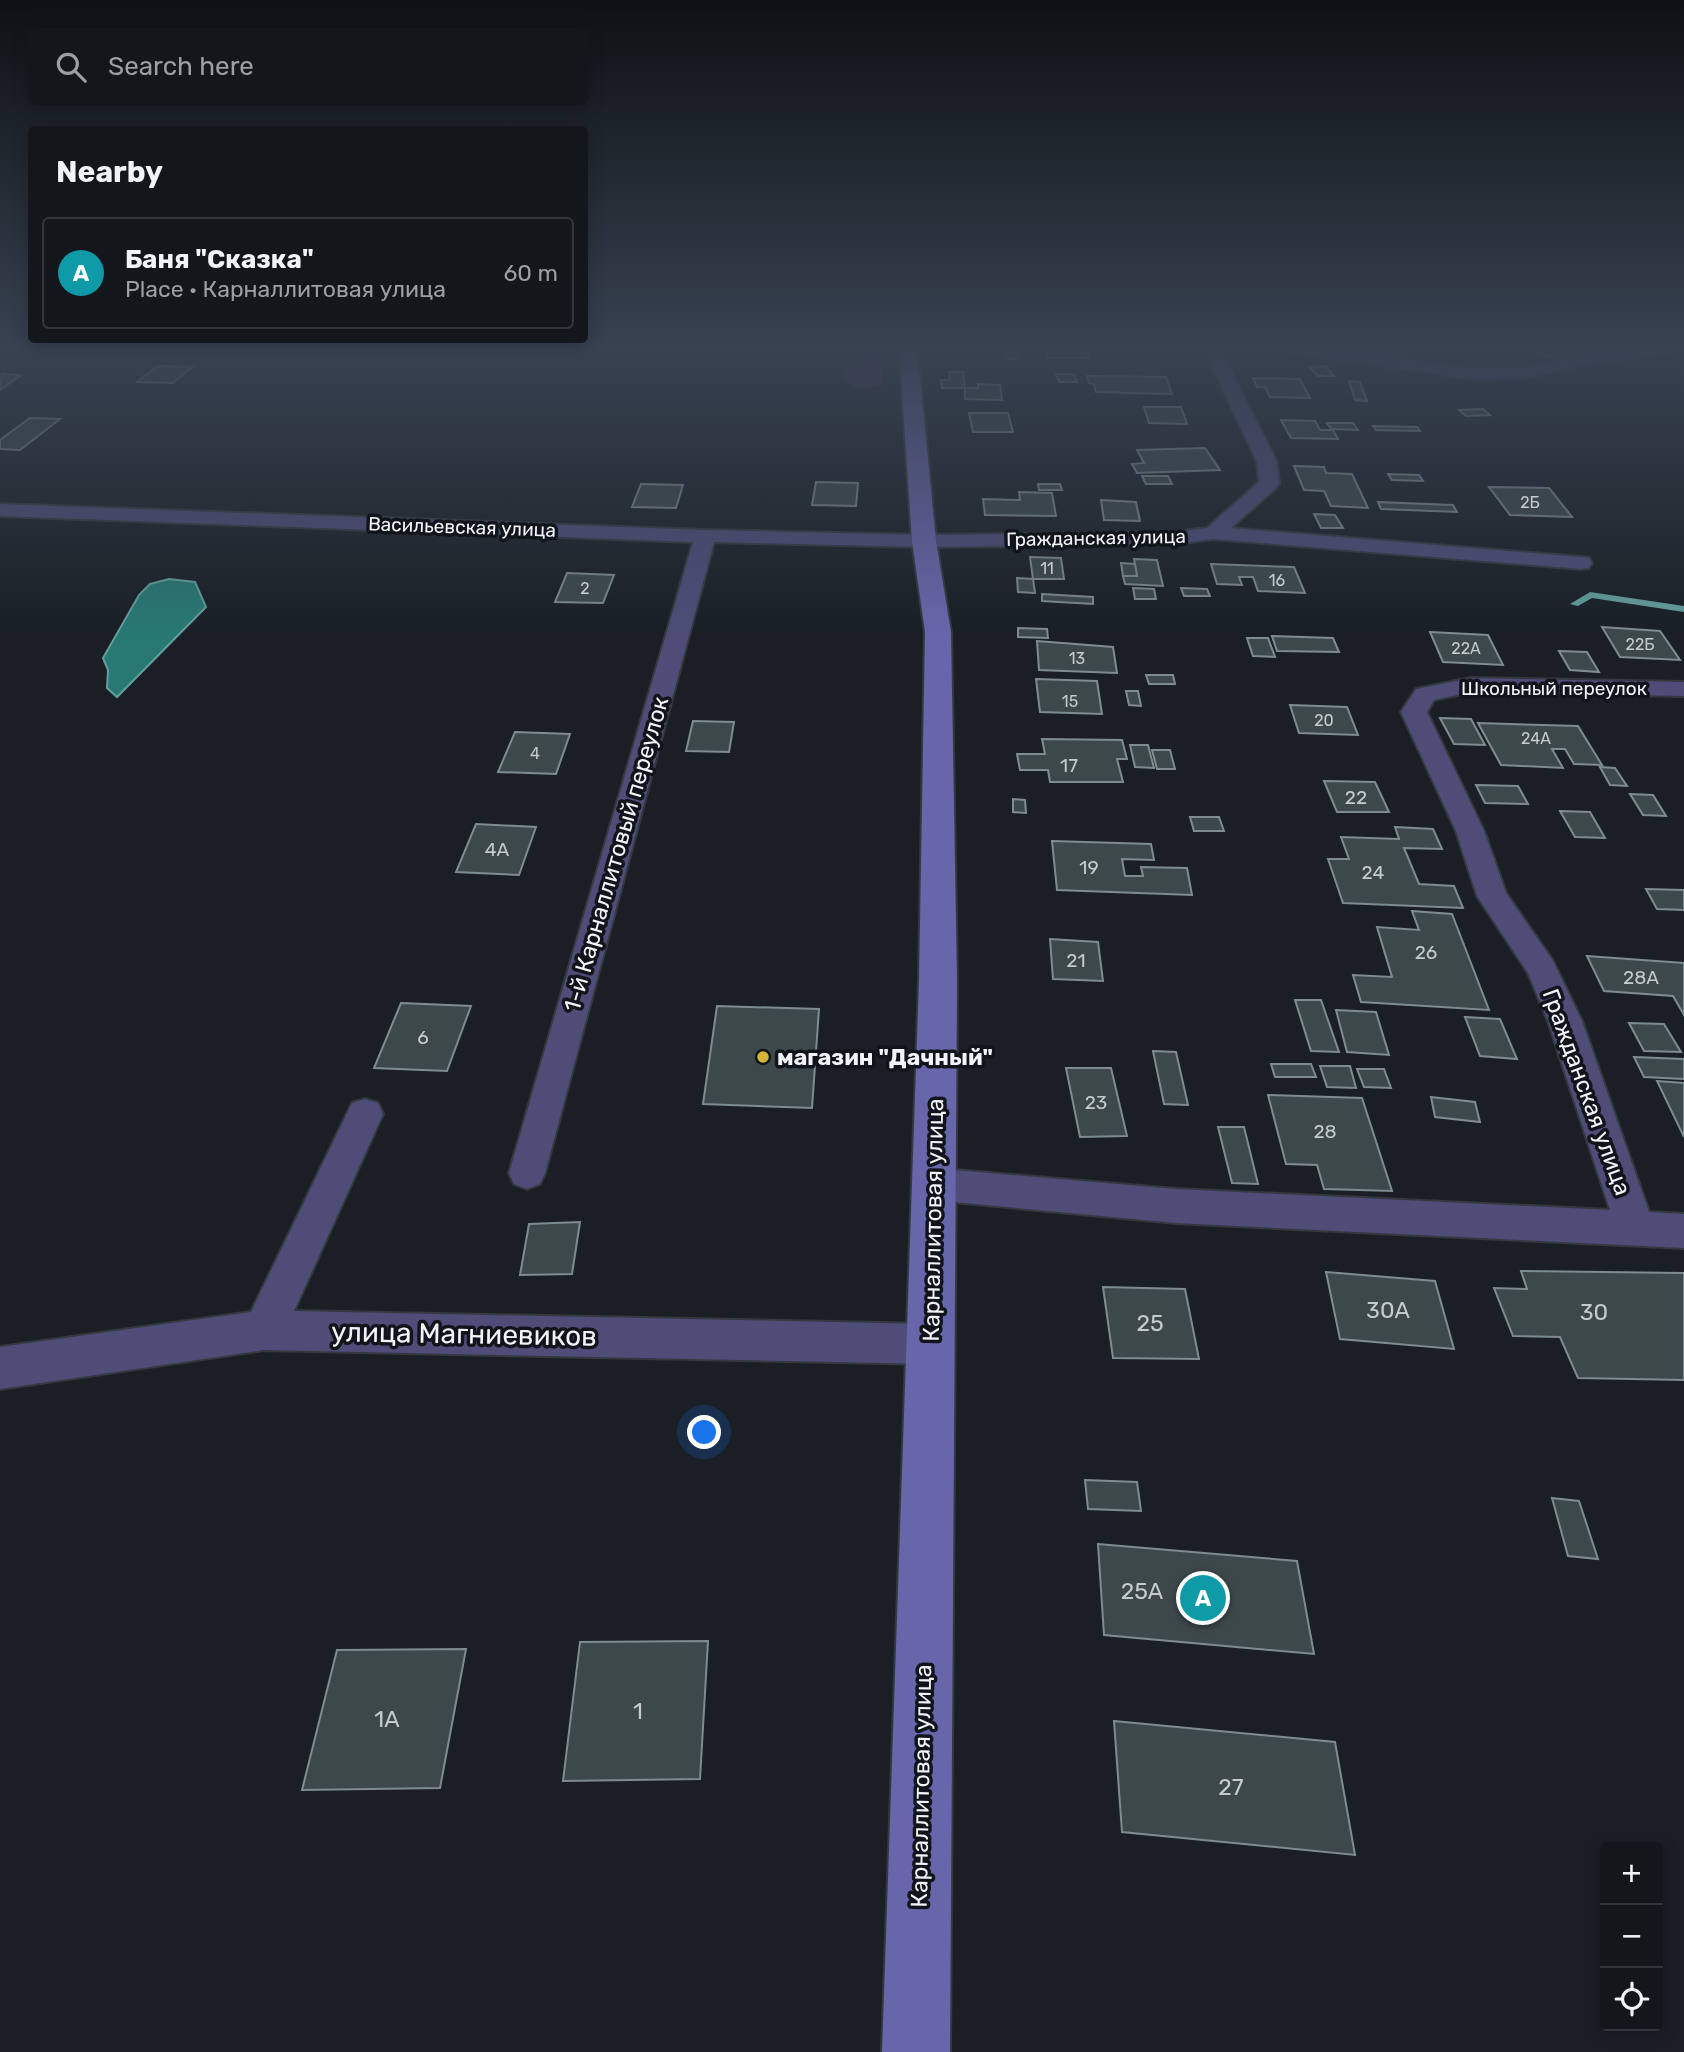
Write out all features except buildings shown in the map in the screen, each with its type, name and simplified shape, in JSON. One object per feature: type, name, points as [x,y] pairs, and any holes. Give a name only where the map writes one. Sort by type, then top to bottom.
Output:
[{"type":"street","name":"Карналлитовая улица","points":[[916,443],[924,541],[938,632],[938,981],[916,2052]]},
{"type":"street","name":"Гражданская улица","points":[[924,541],[1176,538],[1213,533],[1269,484],[1267,462],[1257,443]]},
{"type":"street","name":"Васильевская улица","points":[[0,510],[705,536],[924,541]]},
{"type":"street","points":[[1213,533],[1581,563]]},
{"type":"street","name":"1-й Карналлитовый переулок","points":[[527,1173],[705,536]]},
{"type":"street","name":"Школьный переулок","points":[[1425,694],[1471,685],[1684,689]]},
{"type":"street","name":"Гражданская улица","points":[[1425,694],[1414,712],[1470,831],[1492,896],[1542,969],[1565,1021],[1636,1229]]},
{"type":"street","points":[[264,1330],[365,1114]]},
{"type":"street","points":[[932,1184],[1176,1206],[1684,1231]]},
{"type":"street","name":"улица Магниевиков","points":[[0,1368],[264,1330],[930,1344]]},
{"type":"shaded area","points":[[169,579],[195,582],[206,607],[117,697],[107,688],[108,670],[103,658],[139,595],[150,584]]},
{"type":"waterway","points":[[1575,604],[1590,595],[1684,609]]},
{"type":"place","name":"магазин \"Дачный\"","points":[[763,1057]]},
{"type":"place","name":"Баня \"Сказка\"","points":[[1203,1598]]}]
